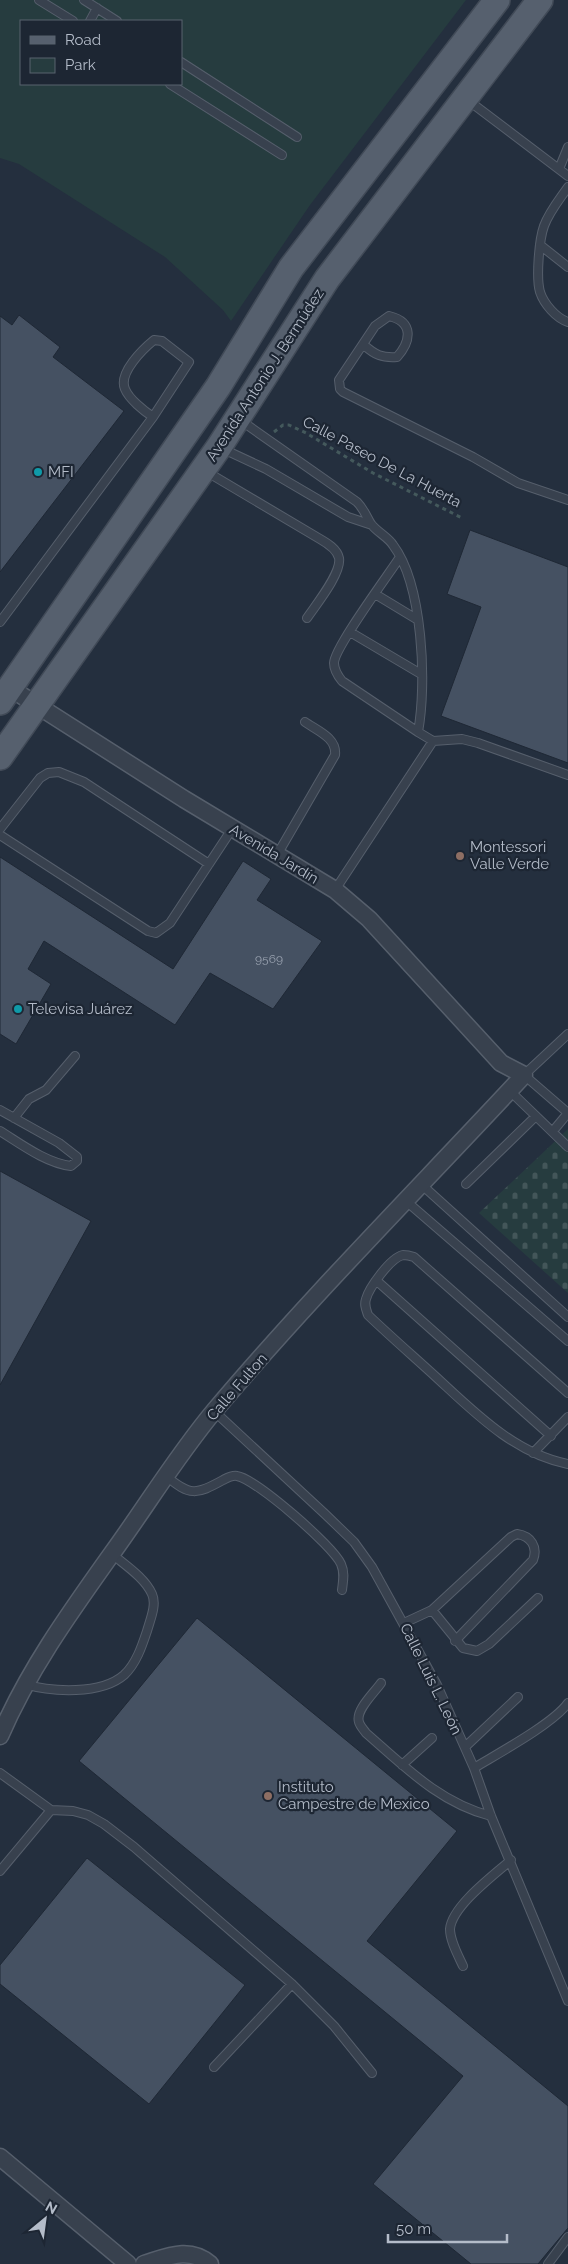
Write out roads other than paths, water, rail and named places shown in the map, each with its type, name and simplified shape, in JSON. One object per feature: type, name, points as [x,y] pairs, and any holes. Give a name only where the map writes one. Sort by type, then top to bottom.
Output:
[{"type":"main road","points":[[5,695],[218,387],[291,268],[497,0]]},
{"type":"main road","name":"Avenida Antonio J. Bermúdez","points":[[0,757],[38,706],[219,447],[327,279],[540,0]]},
{"type":"street","name":"Avenida Jardín","points":[[5,695],[38,706],[232,828],[335,890],[375,926],[501,1062],[524,1075]]},
{"type":"street","name":"Avenida Jardín","points":[[501,1062],[510,1091]]},
{"type":"street","name":"Calle Fulton","points":[[0,1736],[24,1684],[86,1587],[112,1554],[214,1411],[524,1075]]},
{"type":"street","points":[[0,2157],[128,2264]]},
{"type":"street","points":[[144,2264],[179,2253],[188,2253],[204,2259],[210,2264]]},
{"type":"lane","points":[[39,0],[71,20]]},
{"type":"lane","points":[[84,0],[115,20]]},
{"type":"lane","points":[[91,20],[97,8]]},
{"type":"lane","points":[[182,63],[298,137]]},
{"type":"lane","points":[[172,85],[282,155]]},
{"type":"lane","points":[[465,98],[568,176]]},
{"type":"lane","points":[[559,169],[568,147]]},
{"type":"lane","points":[[568,187],[549,213],[540,245],[540,291],[548,306],[561,320],[568,322]]},
{"type":"lane","points":[[540,245],[568,267]]},
{"type":"lane","points":[[364,345],[373,353],[384,358],[397,357],[406,347],[408,333],[406,324],[398,318],[389,316],[375,326],[339,380],[340,389],[473,457],[518,483],[567,498]]},
{"type":"lane","points":[[0,622],[153,417],[190,362],[162,341],[154,340],[145,347],[131,366],[124,382],[124,389],[128,394],[153,417]]},
{"type":"lane","points":[[238,419],[357,502],[364,508],[372,525],[393,544],[400,556],[415,595],[418,620],[421,674],[418,732]]},
{"type":"lane","points":[[219,447],[266,469],[348,517],[372,525]]},
{"type":"lane","points":[[203,470],[320,538],[336,552],[339,559],[336,572],[307,618]]},
{"type":"lane","points":[[400,556],[335,656],[334,665],[337,674],[350,686],[433,741],[462,739],[478,743],[568,775]]},
{"type":"lane","points":[[375,594],[418,620]]},
{"type":"lane","points":[[350,632],[421,674]]},
{"type":"lane","points":[[277,855],[335,756],[336,749],[330,738],[305,722]]},
{"type":"lane","points":[[335,890],[433,741]]},
{"type":"lane","points":[[0,829],[40,778],[48,773],[59,772],[70,774],[84,782],[209,864]]},
{"type":"lane","points":[[0,835],[148,932],[156,933],[170,923],[232,828]]},
{"type":"lane","points":[[553,1132],[568,1113],[524,1075],[568,1034]]},
{"type":"lane","points":[[14,1118],[29,1100],[46,1090],[75,1056]]},
{"type":"lane","points":[[510,1091],[568,1147]]},
{"type":"lane","points":[[0,1110],[74,1152],[77,1157],[75,1164],[64,1166],[0,1131]]},
{"type":"lane","points":[[466,1184],[536,1116]]},
{"type":"lane","points":[[422,1184],[568,1317]]},
{"type":"lane","points":[[406,1201],[568,1341]]},
{"type":"lane","points":[[568,1393],[414,1257],[403,1255],[394,1259],[366,1298],[365,1305],[368,1315],[483,1420],[534,1453],[550,1460],[568,1464]]},
{"type":"lane","points":[[377,1281],[551,1436]]},
{"type":"lane","name":"Calle Luis L. León","points":[[214,1411],[294,1483],[354,1542],[372,1567],[437,1685],[474,1768],[491,1816],[511,1860],[568,2001]]},
{"type":"lane","points":[[534,1453],[568,1417]]},
{"type":"lane","points":[[166,1476],[183,1489],[191,1492],[205,1490],[231,1476],[238,1476],[255,1485],[307,1527],[334,1554],[344,1571],[342,1590]]},
{"type":"lane","points":[[404,1623],[432,1610],[511,1537],[517,1534],[523,1535],[534,1545],[535,1555],[527,1567],[455,1641]]},
{"type":"lane","points":[[24,1684],[40,1689],[63,1690],[97,1687],[112,1683],[124,1675],[132,1664],[142,1646],[154,1606],[153,1596],[148,1586],[112,1554]]},
{"type":"lane","points":[[432,1610],[455,1641],[470,1651],[482,1649],[538,1598]]},
{"type":"lane","points":[[381,1683],[363,1707],[359,1722],[366,1733],[419,1780],[449,1800],[470,1811],[491,1816]]},
{"type":"lane","points":[[465,1747],[518,1697]]},
{"type":"lane","points":[[474,1768],[516,1742],[568,1703]]},
{"type":"lane","points":[[402,1765],[432,1738]]},
{"type":"lane","points":[[0,1773],[51,1810],[81,1813],[104,1824],[172,1879],[292,1984],[334,2026],[372,2073]]},
{"type":"lane","points":[[0,1871],[51,1810]]},
{"type":"lane","points":[[463,1966],[451,1936],[450,1930],[453,1918],[464,1903],[511,1860]]},
{"type":"lane","points":[[214,2067],[292,1984]]},
{"type":"lane","points":[[548,2264],[568,2237]]},
{"type":"place","name":"MFI","points":[[38,472]]},
{"type":"place","name":"Montessori Valle Verde","points":[[460,856]]},
{"type":"place","name":"Televisa Juárez","points":[[18,1009]]},
{"type":"place","name":"Instituto Campestre de Mexico","points":[[268,1796]]}]
